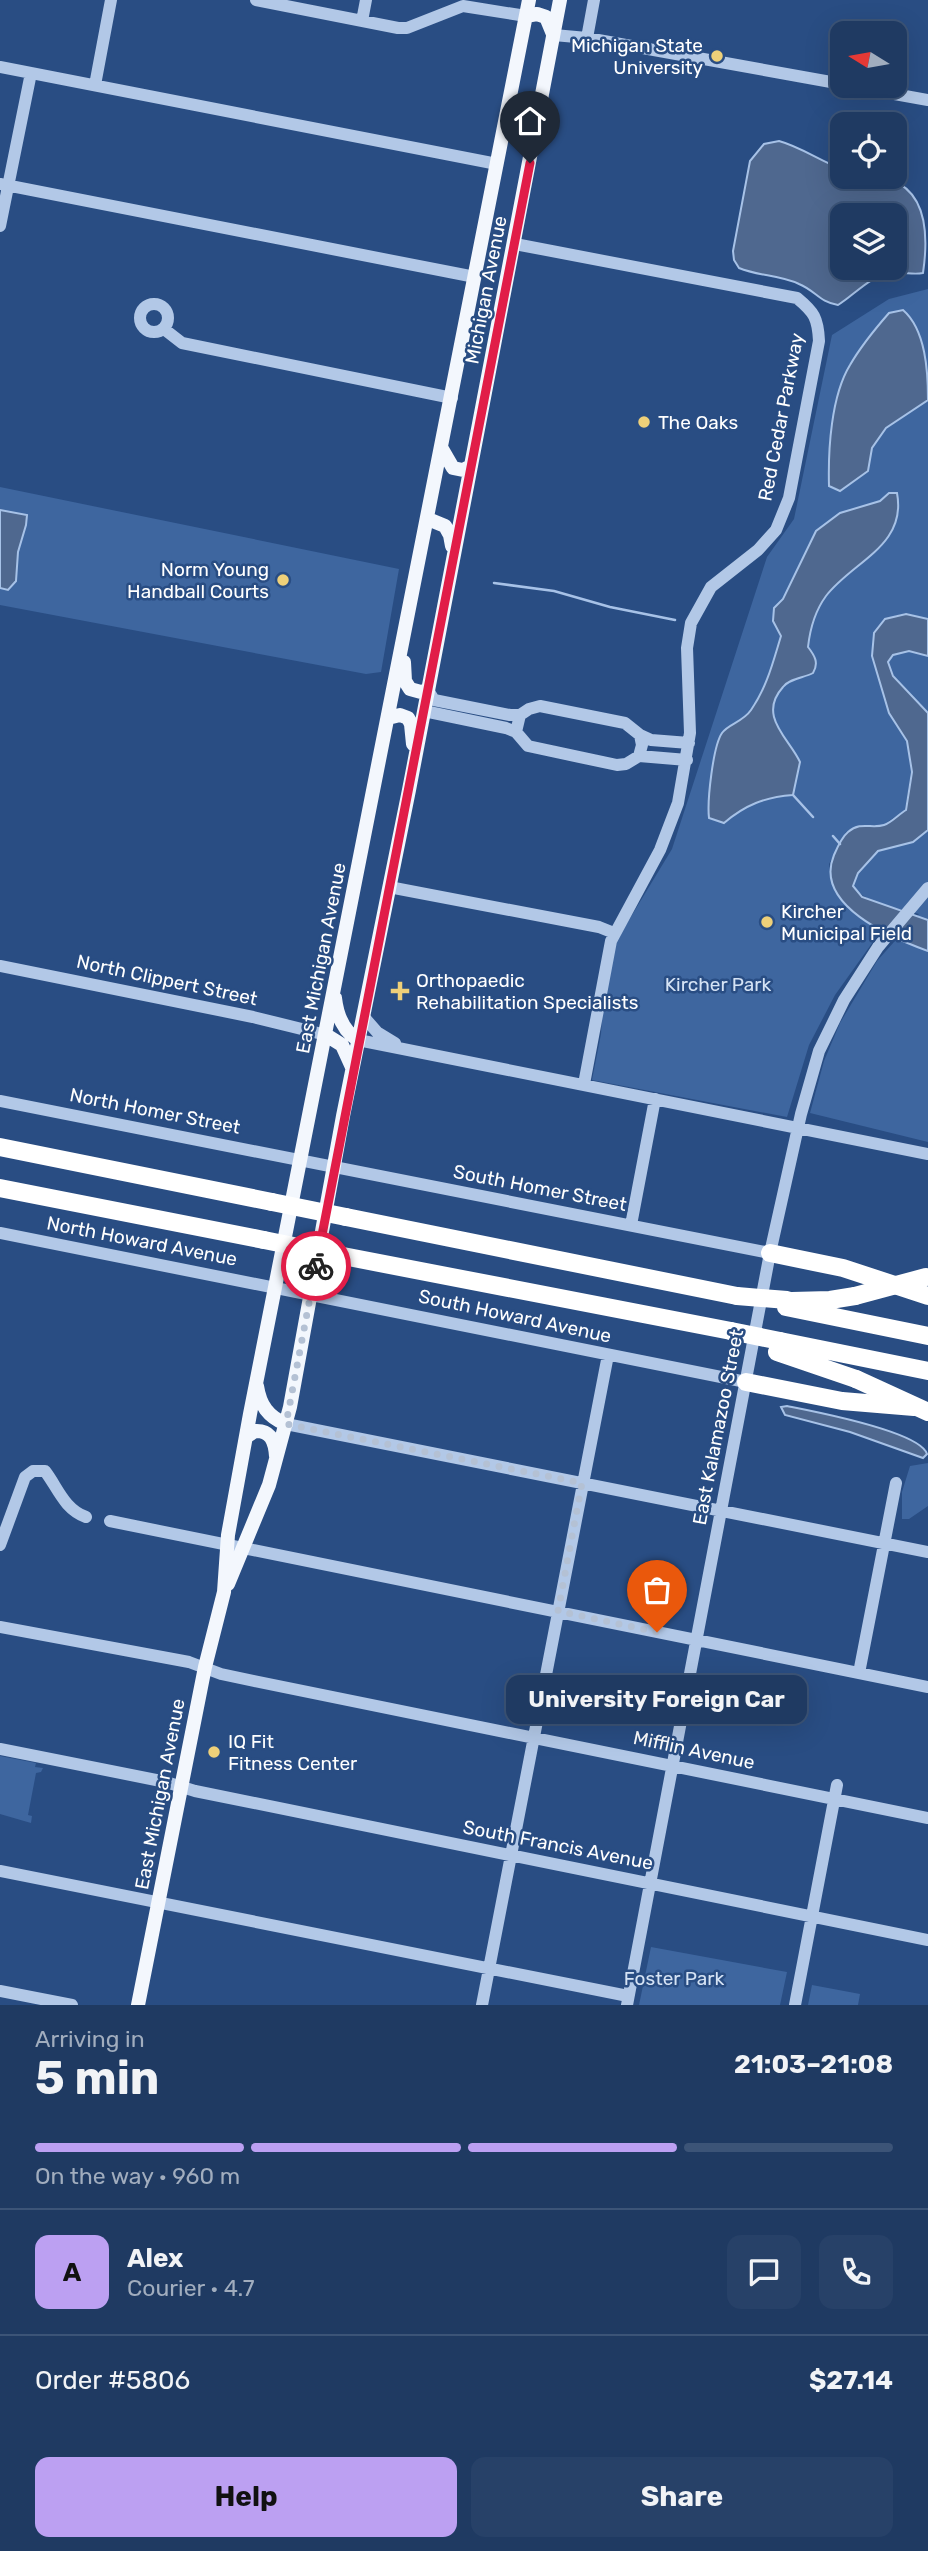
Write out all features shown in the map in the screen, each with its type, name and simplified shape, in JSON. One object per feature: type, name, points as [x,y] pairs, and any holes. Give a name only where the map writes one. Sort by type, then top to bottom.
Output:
[{"type":"highway","points":[[5,1148],[787,1304],[928,1336]]},
{"type":"highway","points":[[1,1189],[586,1304],[779,1347],[928,1371]]},
{"type":"highway","points":[[770,1253],[826,1264],[928,1296]]},
{"type":"highway","points":[[787,1304],[855,1296],[927,1276]]},
{"type":"highway","points":[[871,1278],[928,1303]]},
{"type":"highway","points":[[779,1347],[928,1409]]},
{"type":"highway","points":[[746,1382],[833,1400],[928,1409]]},
{"type":"main road","name":"Michigan Avenue","points":[[464,332],[529,0]]},
{"type":"main road","name":"Michigan Avenue","points":[[447,588],[560,0]]},
{"type":"main road","points":[[526,16],[537,14],[546,17],[554,35]]},
{"type":"main road","name":"East Michigan Avenue","points":[[225,1592],[227,1544],[250,1413],[464,332]]},
{"type":"main road","points":[[442,447],[453,468],[463,470],[471,466]]},
{"type":"main road","points":[[428,519],[442,523],[449,531],[452,559]]},
{"type":"main road","name":"East Michigan Avenue","points":[[138,2005],[205,1667],[225,1592],[277,1461],[290,1407],[358,1040],[447,588]]},
{"type":"main road","points":[[404,640],[405,681],[410,696],[424,712]]},
{"type":"main road","points":[[405,681],[415,692],[428,690]]},
{"type":"main road","points":[[393,692],[406,707],[411,724],[414,760]]},
{"type":"main road","points":[[388,718],[402,716],[408,718],[411,724]]},
{"type":"main road","points":[[334,990],[341,1022],[358,1040]]},
{"type":"main road","points":[[326,1035],[345,1048],[351,1064],[351,1079]]},
{"type":"main road","points":[[257,1381],[260,1400],[270,1415],[286,1424]]},
{"type":"main road","points":[[260,1400],[273,1411],[290,1407]]},
{"type":"main road","points":[[250,1413],[263,1422],[272,1439],[277,1461]]},
{"type":"main road","points":[[246,1437],[257,1430],[265,1432],[272,1439]]},
{"type":"street","points":[[95,85],[111,0]]},
{"type":"street","points":[[256,0],[398,28],[407,28],[463,6],[526,16]]},
{"type":"street","points":[[362,21],[366,0]]},
{"type":"street","points":[[587,38],[594,0]]},
{"type":"street","points":[[554,35],[587,38],[830,82]]},
{"type":"street","points":[[0,67],[497,164]]},
{"type":"street","points":[[0,226],[4,185],[31,73]]},
{"type":"street","points":[[907,96],[928,100]]},
{"type":"street","points":[[4,185],[475,277]]},
{"type":"street","name":"Red Cedar Parkway","points":[[514,244],[797,298],[810,309],[818,322],[819,341],[789,498],[776,530],[758,550],[711,587],[691,623],[687,648],[689,743],[678,803],[660,850],[614,933],[607,954],[583,1084]]},
{"type":"street","points":[[164,329],[182,343],[452,398]]},
{"type":"street","points":[[428,690],[434,700],[510,715],[520,715],[540,706],[625,723],[651,740],[689,743]]},
{"type":"street","points":[[424,712],[506,728],[516,732],[527,746],[617,765],[626,764],[639,756],[687,760]]},
{"type":"street","points":[[516,732],[520,715]]},
{"type":"street","points":[[639,756],[642,746],[640,735]]},
{"type":"street","points":[[389,887],[599,927],[614,933]]},
{"type":"street","name":"East Kalamazoo Street","points":[[627,2001],[770,1253],[798,1128],[819,1051],[844,1000],[878,947],[925,891]]},
{"type":"street","name":"North Clippert Street","points":[[0,966],[253,1017],[326,1035]]},
{"type":"street","points":[[363,1016],[380,1035],[405,1048]]},
{"type":"street","points":[[358,1040],[928,1154]]},
{"type":"street","points":[[631,1226],[655,1099]]},
{"type":"street","name":"North Homer Street","points":[[0,1101],[302,1160]]},
{"type":"street","name":"South Homer Street","points":[[302,1160],[770,1253]]},
{"type":"street","name":"North Howard Avenue","points":[[0,1233],[276,1287]]},
{"type":"street","name":"South Howard Avenue","points":[[276,1287],[746,1382]]},
{"type":"street","points":[[482,2005],[608,1355]]},
{"type":"street","points":[[286,1424],[928,1552]]},
{"type":"street","points":[[0,1545],[25,1477],[33,1471],[45,1471],[68,1506],[75,1513],[86,1517]]},
{"type":"street","points":[[859,1673],[896,1483]]},
{"type":"street","points":[[110,1521],[928,1686]]},
{"type":"street","name":"Mifflin Avenue","points":[[0,1627],[205,1667],[228,1675],[928,1818]]},
{"type":"street","name":"South Francis Avenue","points":[[0,1749],[928,1940]]},
{"type":"street","points":[[795,2005],[837,1785]]},
{"type":"street","points":[[0,1871],[488,1969],[627,2001]]},
{"type":"street","points":[[0,1991],[72,2005]]},
{"type":"green space","name":"Kircher Park","points":[[928,289],[928,619],[906,613],[884,619],[873,633],[872,656],[889,713],[907,741],[911,772],[905,810],[883,825],[862,825],[846,832],[829,864],[835,890],[847,908],[880,932],[835,995],[809,1045],[787,1117],[592,1080],[601,1034],[603,1001],[615,943],[672,849],[767,557],[794,519],[832,335],[889,299]]},
{"type":"green space","points":[[0,487],[399,569],[381,672],[366,674],[0,605]]},
{"type":"green space","points":[[909,651],[928,656],[928,713],[893,675],[888,662],[893,655]]},
{"type":"green space","points":[[928,830],[928,1142],[810,1113],[824,1061],[840,1023],[877,961],[919,914],[883,905],[859,893],[853,886],[858,873],[878,851],[913,842]]},
{"type":"green space","points":[[928,1463],[928,1506],[909,1519],[902,1519],[902,1492],[910,1466]]},
{"type":"green space","points":[[0,1756],[36,1763],[35,1767],[43,1768],[36,1773],[28,1815],[32,1816],[31,1823],[0,1814]]},
{"type":"green space","name":"Foster Park","points":[[651,1947],[787,1972],[780,2005],[639,2005]]},
{"type":"green space","points":[[812,1985],[860,1994],[858,2005],[808,2005]]},
{"type":"shaded area","points":[[779,141],[830,164],[830,189],[906,189],[919,206],[923,219],[923,273],[907,274],[907,203],[830,203],[830,280],[873,280],[838,305],[792,281],[739,268],[733,251],[750,161],[764,144]]},
{"type":"shaded area","points":[[903,310],[911,318],[921,340],[926,364],[928,400],[886,428],[872,448],[868,471],[840,491],[829,486],[830,440],[839,392],[850,365],[873,331],[889,313]]},
{"type":"shaded area","points":[[889,493],[897,493],[898,511],[894,527],[886,540],[826,596],[816,614],[808,647],[815,660],[813,673],[789,682],[776,698],[774,717],[800,762],[793,795],[756,803],[724,823],[709,818],[711,774],[719,740],[722,733],[748,714],[757,701],[781,636],[773,621],[774,608],[783,599],[816,531],[840,513],[880,501]]},
{"type":"shaded area","points":[[0,510],[27,515],[18,552],[16,581],[8,590],[0,588]]},
{"type":"shaded area","points":[[906,614],[928,619],[928,656],[909,651],[893,655],[888,662],[893,676],[928,713],[928,830],[913,842],[878,851],[858,873],[853,886],[862,897],[928,920],[928,951],[895,938],[860,917],[845,904],[835,889],[831,873],[834,855],[848,832],[862,826],[884,825],[906,810],[912,772],[907,741],[889,713],[872,656],[874,633],[885,619]]},
{"type":"shaded area","points":[[787,1406],[886,1430],[920,1446],[927,1454],[923,1458],[850,1432],[785,1415],[781,1407]]},
{"type":"waterway","points":[[494,583],[554,591],[610,607],[675,620]]},
{"type":"waterway","points":[[793,795],[813,817]]},
{"type":"waterway","points":[[833,836],[840,844]]},
{"type":"way so far","points":[[316,1266],[286,1424],[582,1483],[558,1611],[657,1632]]},
{"type":"place","name":"Michigan State University","points":[[717,56]]},
{"type":"place","name":"The Oaks","points":[[644,422]]},
{"type":"place","name":"Norm Young Handball Courts","points":[[283,580]]},
{"type":"place","name":"Kircher Municipal Field","points":[[767,922]]},
{"type":"place","name":"Orthopaedic Rehabilitation Specialists","points":[[400,991]]},
{"type":"place","name":"University Foreign Car","points":[[657,1632]]},
{"type":"place","name":"IQ Fit Fitness Center","points":[[214,1752]]},
{"type":"route","points":[[316,1266],[530,163]]}]
